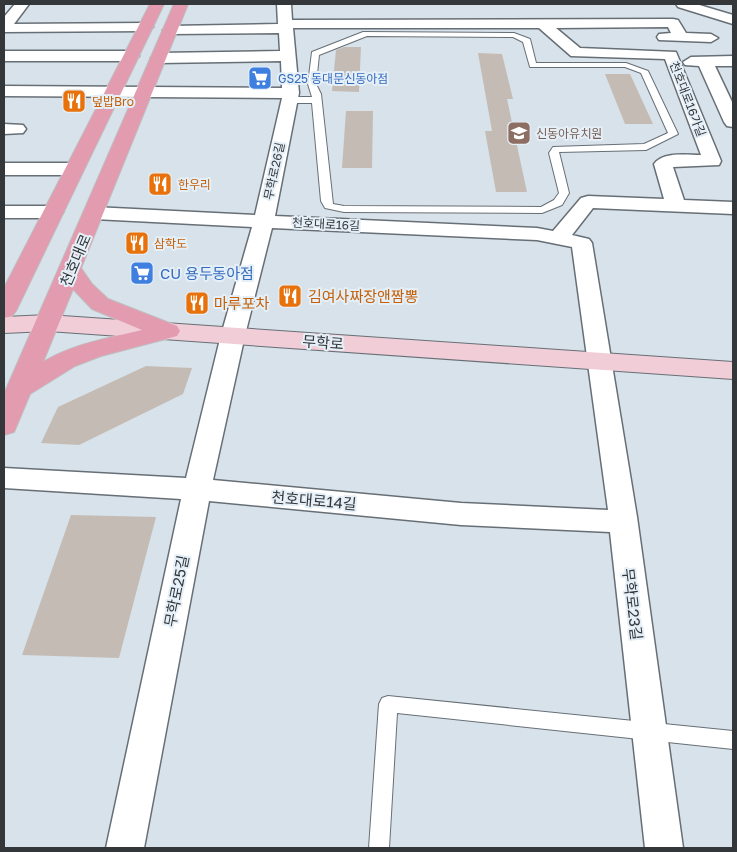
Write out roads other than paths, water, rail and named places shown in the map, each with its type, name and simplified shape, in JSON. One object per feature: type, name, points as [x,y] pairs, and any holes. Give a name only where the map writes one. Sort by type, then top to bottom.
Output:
[{"type":"main road","points":[[4,311],[157,4]]},
{"type":"main road","name":"천호대로","points":[[4,425],[71,270],[181,4]]},
{"type":"main road","points":[[71,270],[84,289],[100,304],[156,331]]},
{"type":"main road","points":[[4,290],[22,275]]},
{"type":"main road","name":"무학로","points":[[4,325],[48,323],[733,371]]},
{"type":"main road","points":[[20,388],[66,360],[156,331]]},
{"type":"street","points":[[4,5],[16,4]]},
{"type":"street","points":[[4,27],[22,4]]},
{"type":"street","name":"무학로26길","points":[[234,335],[264,221],[290,96],[284,4]]},
{"type":"street","points":[[689,6],[733,20]]},
{"type":"street","points":[[689,6],[710,22],[733,33]]},
{"type":"street","points":[[170,30],[487,18],[541,22],[591,17],[596,37],[711,38]]},
{"type":"street","name":"천호대로16가길","points":[[541,22],[576,53],[656,53],[671,55],[712,161],[669,161],[663,164],[676,206]]},
{"type":"street","points":[[4,27],[146,27]]},
{"type":"street","points":[[4,56],[131,56]]},
{"type":"street","points":[[159,58],[288,56]]},
{"type":"street","points":[[675,62],[733,61]]},
{"type":"street","points":[[705,62],[725,87],[733,122]]},
{"type":"street","points":[[4,91],[290,96]]},
{"type":"street","points":[[4,169],[74,170]]},
{"type":"street","points":[[558,238],[588,202],[733,208]]},
{"type":"street","points":[[4,212],[53,212]]},
{"type":"street","name":"천호대로16길","points":[[94,213],[537,234],[582,243],[598,361]]},
{"type":"street","name":"무학로25길","points":[[125,848],[197,489],[234,335]]},
{"type":"street","name":"무학로23길","points":[[598,361],[623,517],[664,848]]},
{"type":"street","name":"천호대로14길","points":[[4,478],[197,489],[461,514],[605,522],[623,517]]},
{"type":"lane","points":[[366,34],[514,35],[527,41],[533,65],[626,65],[644,70],[673,134],[646,147],[556,149],[554,153],[564,193],[563,198],[555,205],[542,210],[344,209],[329,206],[326,201],[316,100],[317,94],[312,84],[315,54],[357,36],[366,34]]},
{"type":"lane","points":[[290,96],[316,100]]},
{"type":"lane","points":[[379,848],[388,704],[733,740]]},
{"type":"place","name":"GS25 동대문신동아점","points":[[260,78]]},
{"type":"place","name":"덮밥Bro","points":[[74,101]]},
{"type":"place","name":"신동아유치원","points":[[519,133]]},
{"type":"place","name":"한우리","points":[[160,184]]},
{"type":"place","name":"삼학도","points":[[137,243]]},
{"type":"place","name":"CU 용두동아점","points":[[142,273]]},
{"type":"place","name":"김여사짜장앤짬뽕","points":[[290,296]]},
{"type":"place","name":"마루포차","points":[[197,303]]}]
